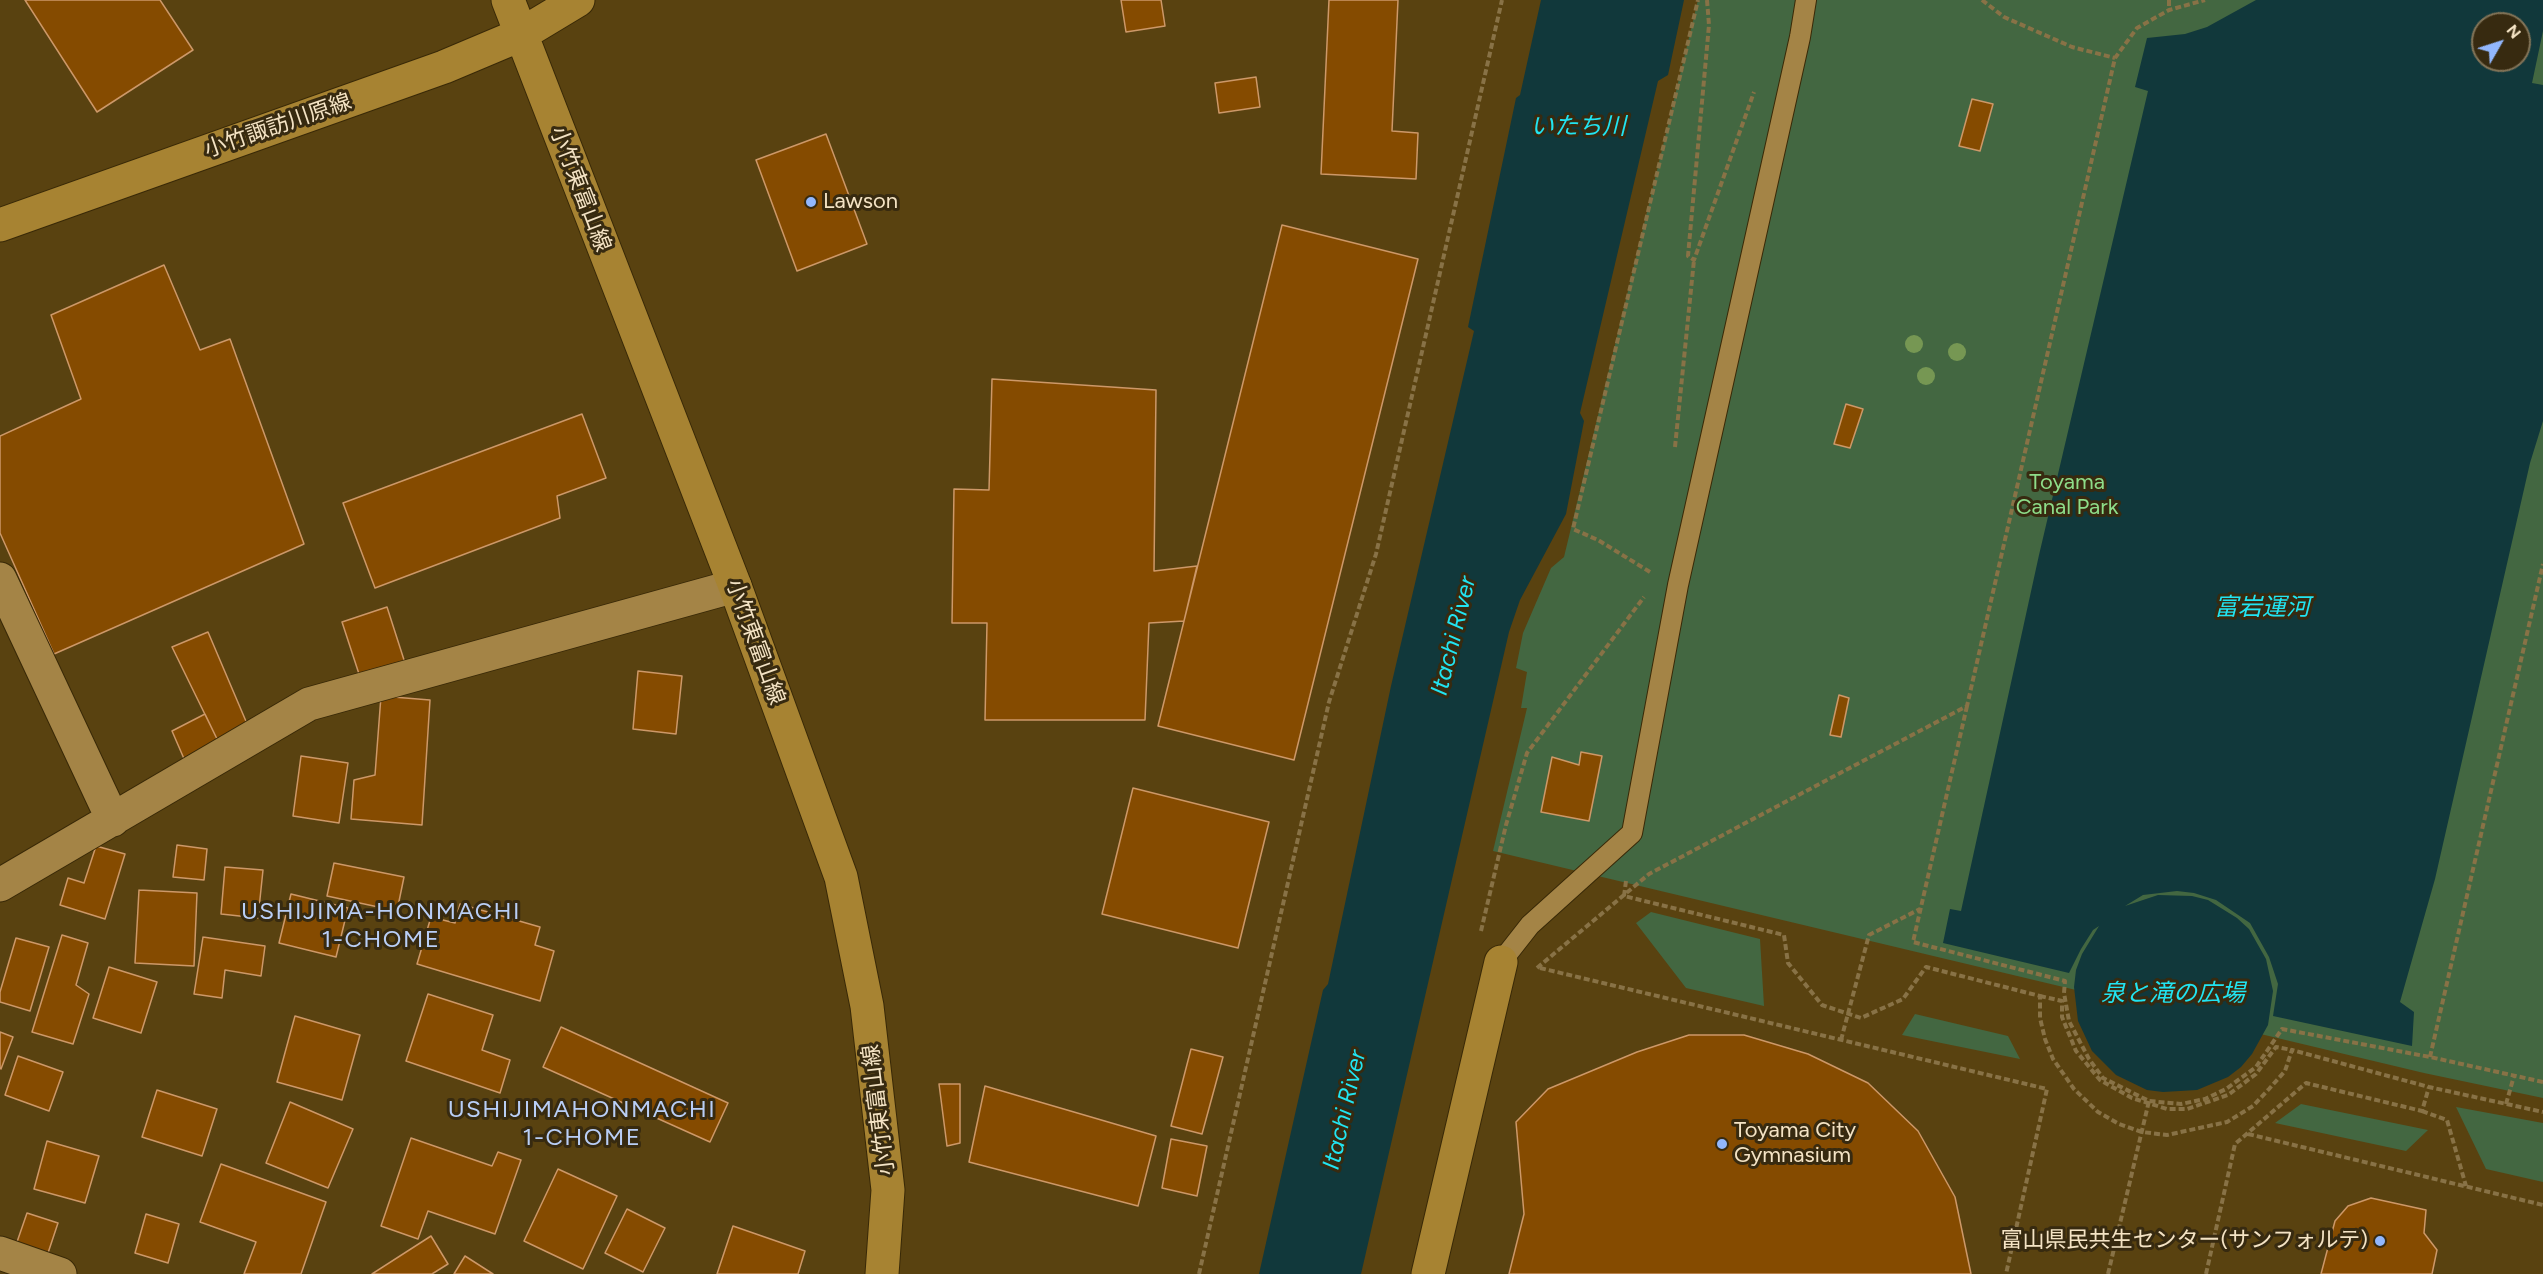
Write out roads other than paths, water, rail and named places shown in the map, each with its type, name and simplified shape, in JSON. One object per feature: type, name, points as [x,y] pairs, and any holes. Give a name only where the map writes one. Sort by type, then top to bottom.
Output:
[{"type":"street","points":[[508,0],[520,35]]},
{"type":"street","name":"小竹諏訪川原線","points":[[0,225],[444,67],[520,35],[578,0]]},
{"type":"street","name":"小竹東富山線","points":[[520,35],[735,586],[841,877],[867,1006],[888,1190],[882,1274]]},
{"type":"street","points":[[0,579],[113,820]]},
{"type":"street","points":[[0,885],[309,704],[735,586]]},
{"type":"street","points":[[1428,1274],[1501,962]]},
{"type":"street","points":[[0,1253],[60,1274]]},
{"type":"lane","points":[[1501,962],[1530,925],[1632,833],[1678,585],[1800,37],[1806,0]]},
{"type":"water","name":"いたち川","points":[[1541,0],[1684,0],[1668,75],[1658,81],[1580,413],[1584,421],[1566,514],[1520,600],[1509,632],[1361,1274],[1259,1274],[1323,990],[1328,984],[1391,686],[1474,331],[1468,327],[1516,98],[1520,95]]},
{"type":"water","name":"富岩運河","points":[[2256,0],[2543,0],[2543,31],[2532,83],[2543,85],[2543,421],[2530,463],[2435,879],[2400,1002],[2414,1012],[2412,1046],[2273,1016],[2278,984],[2269,957],[2250,923],[2216,900],[2194,893],[2177,891],[2143,895],[2125,906],[2158,895],[2192,896],[2208,900],[2237,918],[2249,929],[2266,959],[2273,991],[2268,1025],[2252,1054],[2241,1067],[2228,1077],[2197,1090],[2163,1092],[2147,1090],[2116,1075],[2092,1051],[2078,1021],[2074,987],[2076,970],[2082,954],[2099,926],[2093,930],[2069,973],[1943,943],[1950,909],[1961,911],[2039,555],[2148,91],[2135,87],[2147,38],[2185,34],[2207,27]]},
{"type":"place","name":"Lawson","points":[[811,202]]},
{"type":"place","name":"Toyama City Gymnasium","points":[[1722,1144]]},
{"type":"place","name":"富山県民共生センター(サンフォルテ)","points":[[2380,1241]]},
{"type":"district","name":"USHIJIMA-HONMACHI 1-CHOME","points":[[381,926]]},
{"type":"district","name":"USHIJIMAHONMACHI 1-CHOME","points":[[582,1124]]},
{"type":"park label","name":"Toyama Canal Park","points":[[2067,496]]},
{"type":"water label","name":"Itachi River","points":[[1454,636]]},
{"type":"water label","name":"泉と滝の広場","points":[[2173,994]]},
{"type":"water label","name":"Itachi River","points":[[1345,1110]]}]
